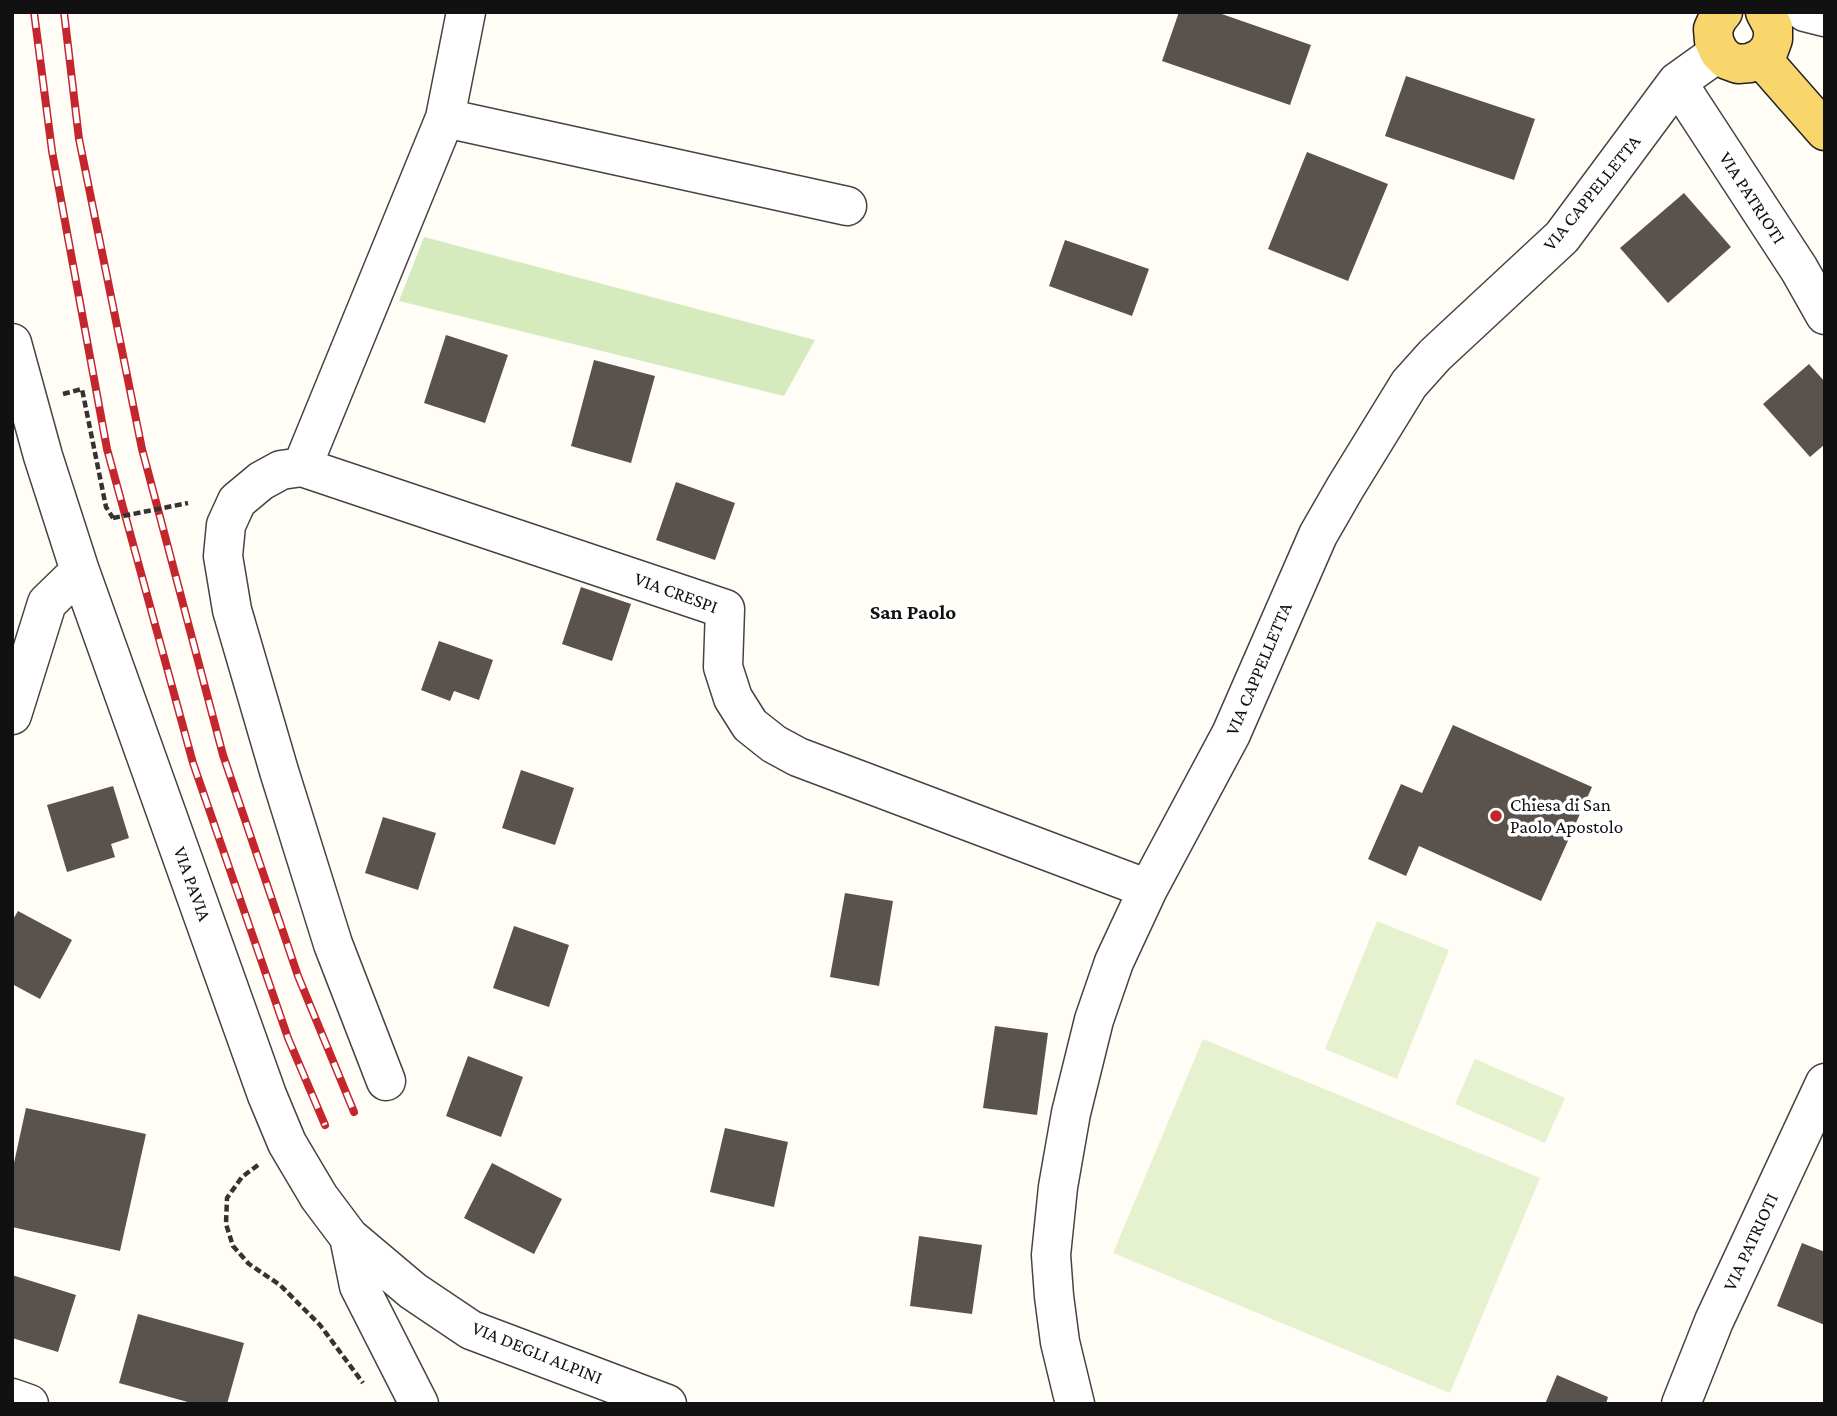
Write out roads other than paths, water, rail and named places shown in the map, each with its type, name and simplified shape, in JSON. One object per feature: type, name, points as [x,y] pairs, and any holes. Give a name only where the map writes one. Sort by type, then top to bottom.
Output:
[{"type":"main road","points":[[1723,12],[1717,18],[1713,29],[1714,41],[1727,60],[1738,64],[1750,63],[1769,50],[1773,27],[1783,13]]},
{"type":"main road","points":[[1761,58],[1825,131]]},
{"type":"street","points":[[386,1081],[333,944],[232,610],[222,556],[226,525],[237,500],[261,481],[281,470],[302,467],[446,118],[466,12]]},
{"type":"street","points":[[1783,13],[1825,17]]},
{"type":"street","name":"VIA CAPPELLETTA","points":[[1075,1404],[1060,1342],[1054,1296],[1051,1255],[1058,1187],[1071,1113],[1094,1020],[1114,962],[1148,889],[1231,734],[1318,535],[1409,384],[1435,355],[1562,237],[1677,82],[1719,52]]},
{"type":"street","name":"VIA PATRIOTI","points":[[1677,82],[1799,269],[1825,315]]},
{"type":"street","points":[[446,118],[847,206]]},
{"type":"street","name":"VIA PAVIA","points":[[12,343],[28,402],[28,454],[80,571],[256,1063],[287,1143],[318,1197],[349,1237],[359,1286],[419,1404]]},
{"type":"street","name":"VIA CRESPI","points":[[302,467],[725,609],[723,667],[733,698],[750,725],[774,744],[798,757],[1148,889]]},
{"type":"street","points":[[12,715],[47,603],[80,571]]},
{"type":"street","name":"VIA PATRIOTI","points":[[1681,1404],[1714,1321],[1825,1083]]},
{"type":"street","name":"VIA DEGLI ALPINI","points":[[349,1237],[413,1291],[471,1330],[667,1404]]},
{"type":"street","points":[[12,1398],[29,1404]]},
{"type":"railway","points":[[34,12],[52,151],[107,449],[193,763],[288,1038],[325,1125]]},
{"type":"railway","points":[[64,12],[79,139],[142,449],[223,755],[298,976],[354,1112]]},
{"type":"place","name":"Chiesa di San Paolo Apostolo","points":[[1496,816]]},
{"type":"district","name":"San Paolo","points":[[913,613]]}]
